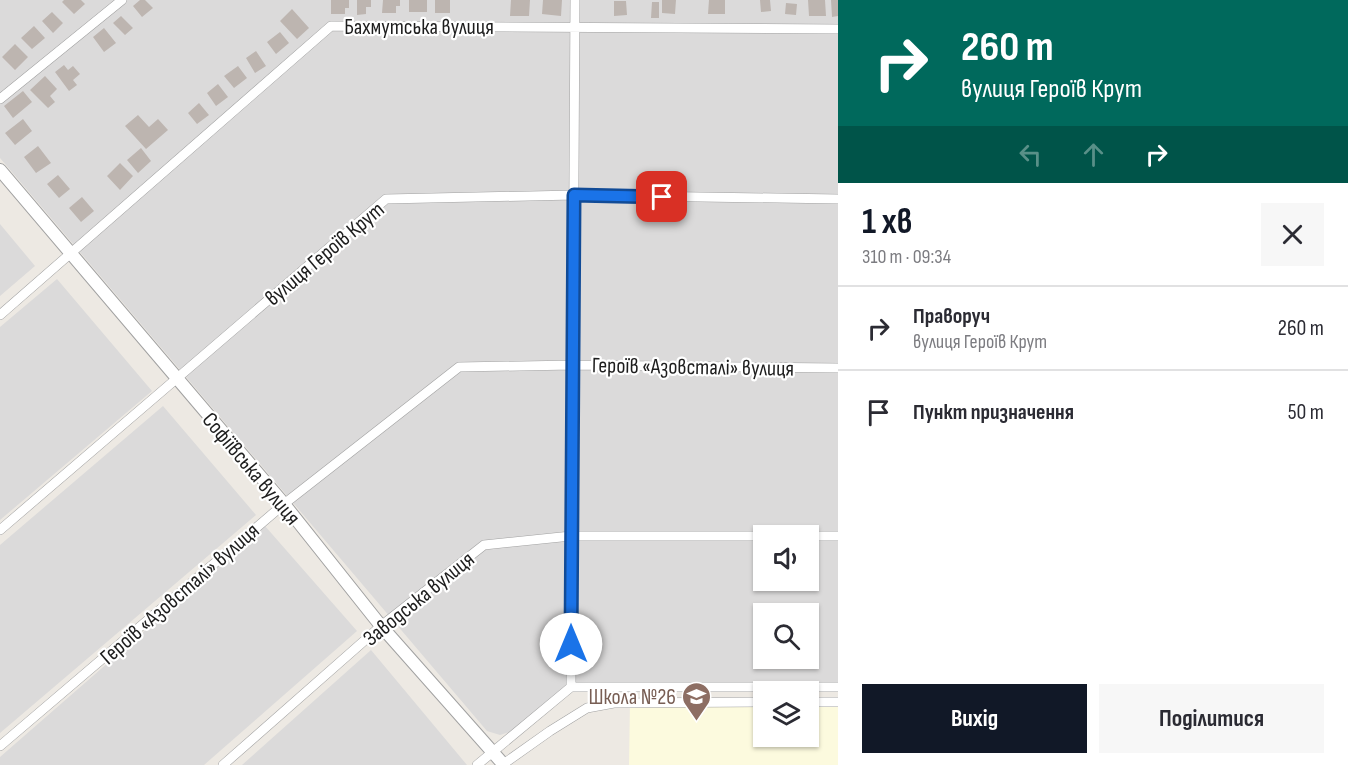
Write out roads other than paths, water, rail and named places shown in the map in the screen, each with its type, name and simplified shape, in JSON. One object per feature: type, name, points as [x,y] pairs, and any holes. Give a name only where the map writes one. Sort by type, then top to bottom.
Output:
[{"type":"street","points":[[0,99],[122,0]]},
{"type":"street","points":[[571,687],[575,0]]},
{"type":"street","name":"Бахмутська вулиця","points":[[0,315],[331,26],[838,29]]},
{"type":"street","name":"Софіївська вулиця","points":[[0,170],[284,504],[381,626],[503,765]]},
{"type":"street","name":"вулиця Героїв Крут","points":[[0,530],[386,199],[574,195],[838,199]]},
{"type":"street","name":"Героїв «Азовсталі» вулиця","points":[[0,746],[284,504],[459,367],[573,365],[838,368]]},
{"type":"street","name":"Заводська вулиця","points":[[224,765],[381,626],[484,545],[572,536],[753,536]]},
{"type":"street","points":[[819,536],[838,536]]},
{"type":"street","points":[[477,765],[571,687],[838,687]]},
{"type":"street","points":[[503,765],[587,708],[614,703],[753,702]]},
{"type":"street","points":[[819,702],[838,702]]},
{"type":"place","name":"Школа №26","points":[[697,722]]}]
